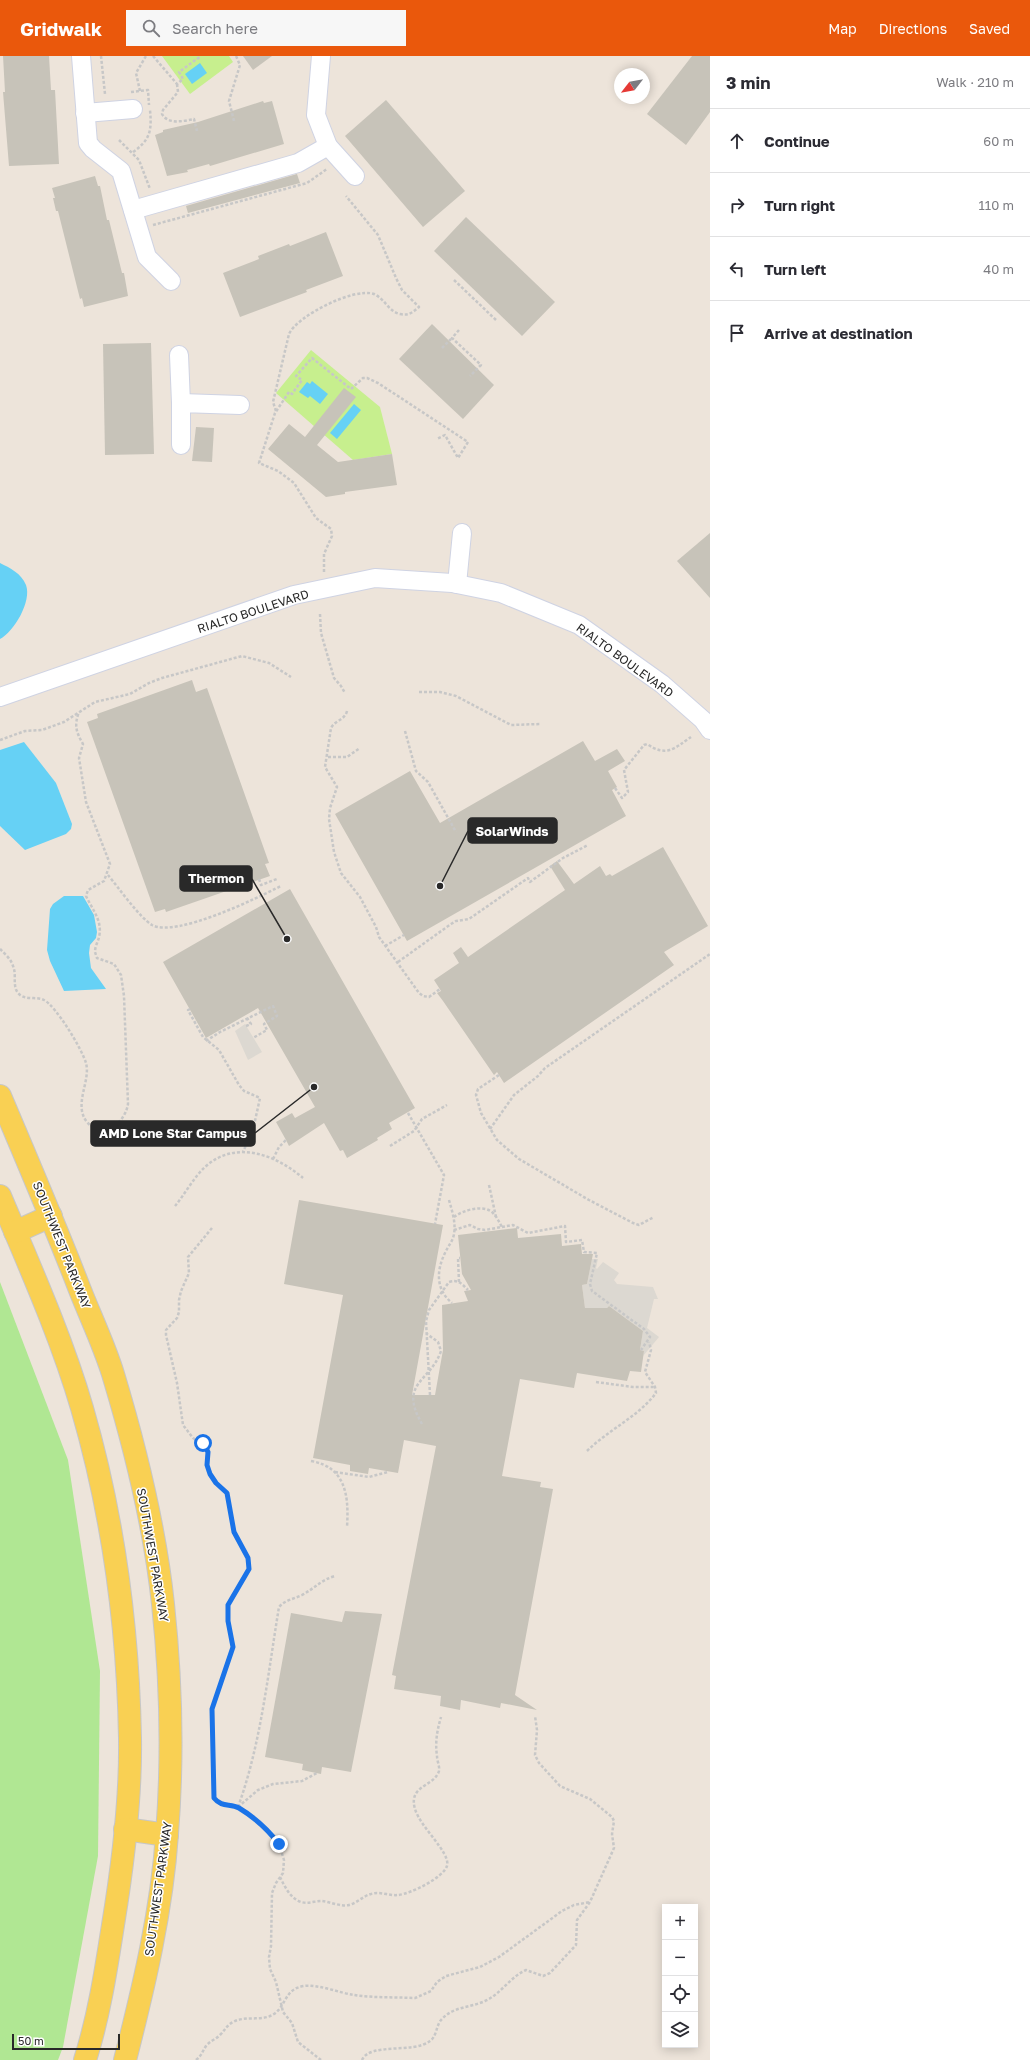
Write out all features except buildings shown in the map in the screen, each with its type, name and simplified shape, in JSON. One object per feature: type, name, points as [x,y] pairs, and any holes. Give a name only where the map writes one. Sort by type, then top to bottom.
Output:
[{"type":"main road","name":"SOUTHWEST PARKWAY","points":[[0,1096],[51,1216],[112,1372],[132,1445],[148,1518],[163,1602],[170,1691],[167,1834],[157,1911],[145,1982],[126,2060]]},
{"type":"main road","points":[[0,1196],[67,1363],[79,1400],[107,1511],[120,1589],[127,1668],[130,1740],[125,1829],[107,1966],[92,2038],[85,2060]]},
{"type":"main road","points":[[15,1232],[51,1216]]},
{"type":"main road","points":[[125,1829],[167,1834]]},
{"type":"street","points":[[81,56],[88,143],[93,149],[121,171],[147,257],[171,281]]},
{"type":"street","points":[[321,56],[316,115],[328,146],[355,176]]},
{"type":"street","points":[[85,113],[133,109]]},
{"type":"street","points":[[133,210],[298,162],[328,146]]},
{"type":"street","points":[[179,356],[182,403],[181,445]]},
{"type":"street","points":[[182,403],[240,405]]},
{"type":"street","points":[[457,584],[462,533]]},
{"type":"street","name":"RIALTO BOULEVARD","points":[[0,697],[294,595],[375,578],[457,584],[501,593],[579,625],[662,684],[703,720],[710,730]]},
{"type":"path","points":[[101,56],[105,94]]},
{"type":"path","points":[[140,91],[136,73],[146,56]]},
{"type":"path","points":[[153,56],[177,84],[178,92],[163,110],[162,114],[168,120],[178,122],[194,119],[197,131]]},
{"type":"path","points":[[177,84],[183,79],[179,72],[201,56]]},
{"type":"path","points":[[234,121],[229,101],[240,64],[236,56]]},
{"type":"path","points":[[120,140],[139,160],[151,194]]},
{"type":"path","points":[[148,227],[307,183],[331,167]]},
{"type":"path","points":[[276,411],[272,402],[289,334],[294,325],[318,310],[355,293],[365,292],[374,294],[382,299],[396,313],[402,315],[409,315],[419,307],[402,290],[378,234],[346,196]]},
{"type":"path","points":[[454,280],[496,320]]},
{"type":"path","points":[[442,348],[459,330]]},
{"type":"path","points":[[452,338],[481,365],[470,376]]},
{"type":"path","points":[[324,572],[324,554],[332,536],[331,528],[316,518],[294,483],[278,471],[259,463],[276,411],[289,392],[292,394],[302,380],[296,376],[312,358],[351,389],[363,378],[367,378],[378,383],[468,442],[458,458],[445,435],[437,439]]},
{"type":"path","points":[[320,614],[321,633],[334,678],[342,686],[345,693]]},
{"type":"path","points":[[0,740],[25,731],[42,730],[64,722],[95,702],[130,694],[149,683],[162,678],[242,656],[269,663],[291,677]]},
{"type":"path","points":[[419,692],[440,692],[456,696],[511,725],[540,724]]},
{"type":"path","points":[[347,711],[343,718],[333,724],[331,728],[328,757],[325,767],[326,771],[337,787],[330,808],[329,819],[334,852],[341,873],[360,897],[386,946],[423,996],[432,996],[440,989]]},
{"type":"path","points":[[0,950],[10,960],[14,967],[15,987],[19,994],[25,997],[45,1000],[59,1015],[86,1063],[87,1075],[83,1089],[83,1117],[88,1124],[99,1130],[109,1130],[126,1114],[128,1104],[124,996],[121,975],[114,964],[97,958],[95,952],[100,926],[98,918],[86,896],[88,890],[104,881],[108,875],[110,864],[86,802],[80,773],[82,768],[79,758],[83,744],[75,729],[75,721],[79,712]]},
{"type":"path","points":[[404,732],[416,771],[428,782],[456,832]]},
{"type":"path","points":[[615,788],[622,798],[628,792],[624,770],[644,745],[647,744],[660,752],[665,752],[691,737]]},
{"type":"path","points":[[328,757],[347,757],[360,748]]},
{"type":"path","points":[[398,962],[456,921],[469,919],[528,878],[530,882],[563,858],[588,845]]},
{"type":"path","points":[[108,875],[153,925],[171,928],[195,922],[242,905],[281,886]]},
{"type":"path","points":[[259,880],[261,885],[277,879]]},
{"type":"path","points":[[386,946],[404,935]]},
{"type":"path","points":[[490,1129],[514,1095],[538,1076],[545,1068],[710,954]]},
{"type":"path","points":[[206,1041],[215,1034],[273,1006],[278,1016],[264,1024],[268,1030],[253,1038]]},
{"type":"path","points":[[190,1009],[188,1010],[206,1041],[219,1050],[244,1091],[260,1098],[253,1130],[243,1152]]},
{"type":"path","points":[[246,1026],[251,1024],[247,1018]]},
{"type":"path","points":[[499,1075],[484,1084],[476,1095],[481,1113],[490,1129],[505,1148],[519,1159],[589,1200],[639,1225],[654,1217]]},
{"type":"path","points":[[390,1146],[414,1131],[422,1119],[447,1105]]},
{"type":"path","points":[[408,1113],[444,1175],[435,1224]]},
{"type":"path","points":[[273,1159],[279,1147],[286,1140]]},
{"type":"path","points":[[175,1206],[204,1168],[212,1161],[231,1153],[252,1152],[273,1159],[287,1165],[304,1178]]},
{"type":"path","points":[[489,1185],[497,1217],[502,1227]]},
{"type":"path","points":[[449,1200],[454,1217],[454,1230],[439,1273],[442,1291],[452,1303]]},
{"type":"path","points":[[454,1217],[469,1210],[485,1210],[492,1212],[497,1217]]},
{"type":"path","points":[[454,1230],[470,1225],[478,1229],[513,1225],[528,1233],[565,1226],[566,1242],[582,1240],[584,1252],[597,1253],[590,1284],[592,1291],[644,1329],[650,1337],[649,1342],[651,1350],[645,1372],[656,1393],[645,1406],[603,1437],[587,1451]]},
{"type":"path","points":[[212,1228],[188,1256],[189,1273],[181,1291],[179,1312],[177,1318],[166,1330],[166,1335],[177,1383],[183,1425],[193,1438],[207,1447],[207,1465],[216,1483],[227,1493],[234,1532],[248,1558],[249,1569],[228,1605],[228,1621],[233,1647],[211,1716],[214,1747],[214,1798],[218,1803],[225,1806],[238,1807],[272,1834],[279,1844],[284,1860],[283,1873],[272,1893],[271,1946],[268,1957],[270,1969],[276,1982],[283,2012],[292,2023],[298,2042],[321,2060]]},
{"type":"path","points":[[459,1282],[458,1258],[460,1258]]},
{"type":"path","points":[[430,1395],[426,1321],[429,1310],[449,1282],[459,1282],[468,1290]]},
{"type":"path","points":[[422,1424],[414,1407],[414,1395],[419,1381],[429,1371],[440,1355],[441,1347],[438,1342],[427,1334]]},
{"type":"path","points":[[641,1350],[649,1342]]},
{"type":"path","points":[[596,1382],[633,1387],[654,1387]]},
{"type":"path","points":[[311,1461],[324,1463],[335,1472],[341,1482],[348,1498],[347,1527]]},
{"type":"path","points":[[335,1472],[369,1477],[388,1472]]},
{"type":"path","points":[[238,1807],[247,1784],[254,1752],[279,1606],[283,1602],[294,1599],[312,1589],[321,1580],[335,1576]]},
{"type":"path","points":[[362,2060],[364,2056],[372,2051],[420,2046],[430,2041],[438,2032],[440,2021],[450,2013],[460,2007],[486,2001],[521,1972],[526,1970],[543,1976],[550,1973],[576,1945],[577,1920],[590,1902],[614,1848],[612,1834],[614,1822],[612,1817],[590,1799],[560,1786],[539,1763],[535,1755],[537,1730],[535,1716]]},
{"type":"path","points":[[280,1877],[288,1893],[301,1902],[322,1901],[349,1905],[372,1894],[386,1893],[397,1895],[413,1891],[432,1880],[446,1868],[448,1860],[443,1849],[429,1834],[415,1808],[415,1797],[420,1788],[435,1778],[439,1770],[436,1743],[441,1717]]},
{"type":"path","points":[[238,1807],[258,1790],[273,1784],[302,1781],[317,1773]]},
{"type":"path","points":[[196,2060],[203,2055],[205,2048],[210,2042],[220,2036],[227,2026],[235,2021],[246,2018],[270,2016],[282,2006],[284,2000],[292,1990],[303,1986],[313,1986],[355,1995],[415,1998],[424,1996],[446,1976],[480,1966],[499,1957],[562,1911],[574,1905],[590,1902]]},
{"type":"green space","points":[[162,56],[229,56],[233,62],[190,94]]},
{"type":"green space","points":[[311,350],[380,407],[392,454],[353,460],[276,393]]},
{"type":"green space","points":[[0,1282],[68,1460],[100,1671],[98,1856],[63,2047],[58,2060],[0,2060]]},
{"type":"shaded area","points":[[245,1024],[262,1052],[248,1060],[235,1031]]},
{"type":"shaded area","points":[[592,1259],[598,1259],[597,1269],[603,1262],[619,1273],[614,1280],[617,1284],[653,1287],[658,1299],[654,1299],[647,1328],[659,1337],[643,1356],[644,1351],[640,1350],[643,1331],[609,1306],[607,1308],[585,1308],[582,1285],[587,1284]]},
{"type":"water","points":[[200,63],[207,73],[192,84],[185,74]]},
{"type":"water","points":[[312,381],[328,394],[320,404],[310,396],[308,398],[299,392],[307,382],[310,384]]},
{"type":"water","points":[[354,404],[361,410],[337,439],[330,433]]},
{"type":"water","points":[[0,563],[15,571],[21,577],[26,585],[27,592],[24,607],[16,623],[11,630],[0,639]]},
{"type":"water","points":[[24,742],[56,783],[72,824],[71,829],[66,834],[25,850],[0,826],[0,750]]},
{"type":"water","points":[[64,896],[83,896],[94,915],[97,932],[96,938],[90,945],[89,953],[91,968],[106,989],[64,991],[50,961],[47,950],[50,909],[53,904]]},
{"type":"place","name":"SolarWinds","points":[[440,886]]},
{"type":"place","name":"Thermon","points":[[287,939]]},
{"type":"place","name":"AMD Lone Star Campus","points":[[314,1087]]},
{"type":"route","points":[[203,1443],[207,1447],[207,1465],[210,1474],[216,1483],[227,1493],[229,1498],[234,1532],[248,1558],[249,1569],[228,1605],[228,1621],[233,1647],[212,1709],[214,1798],[218,1803],[225,1806],[238,1807],[272,1834],[279,1844]]}]
